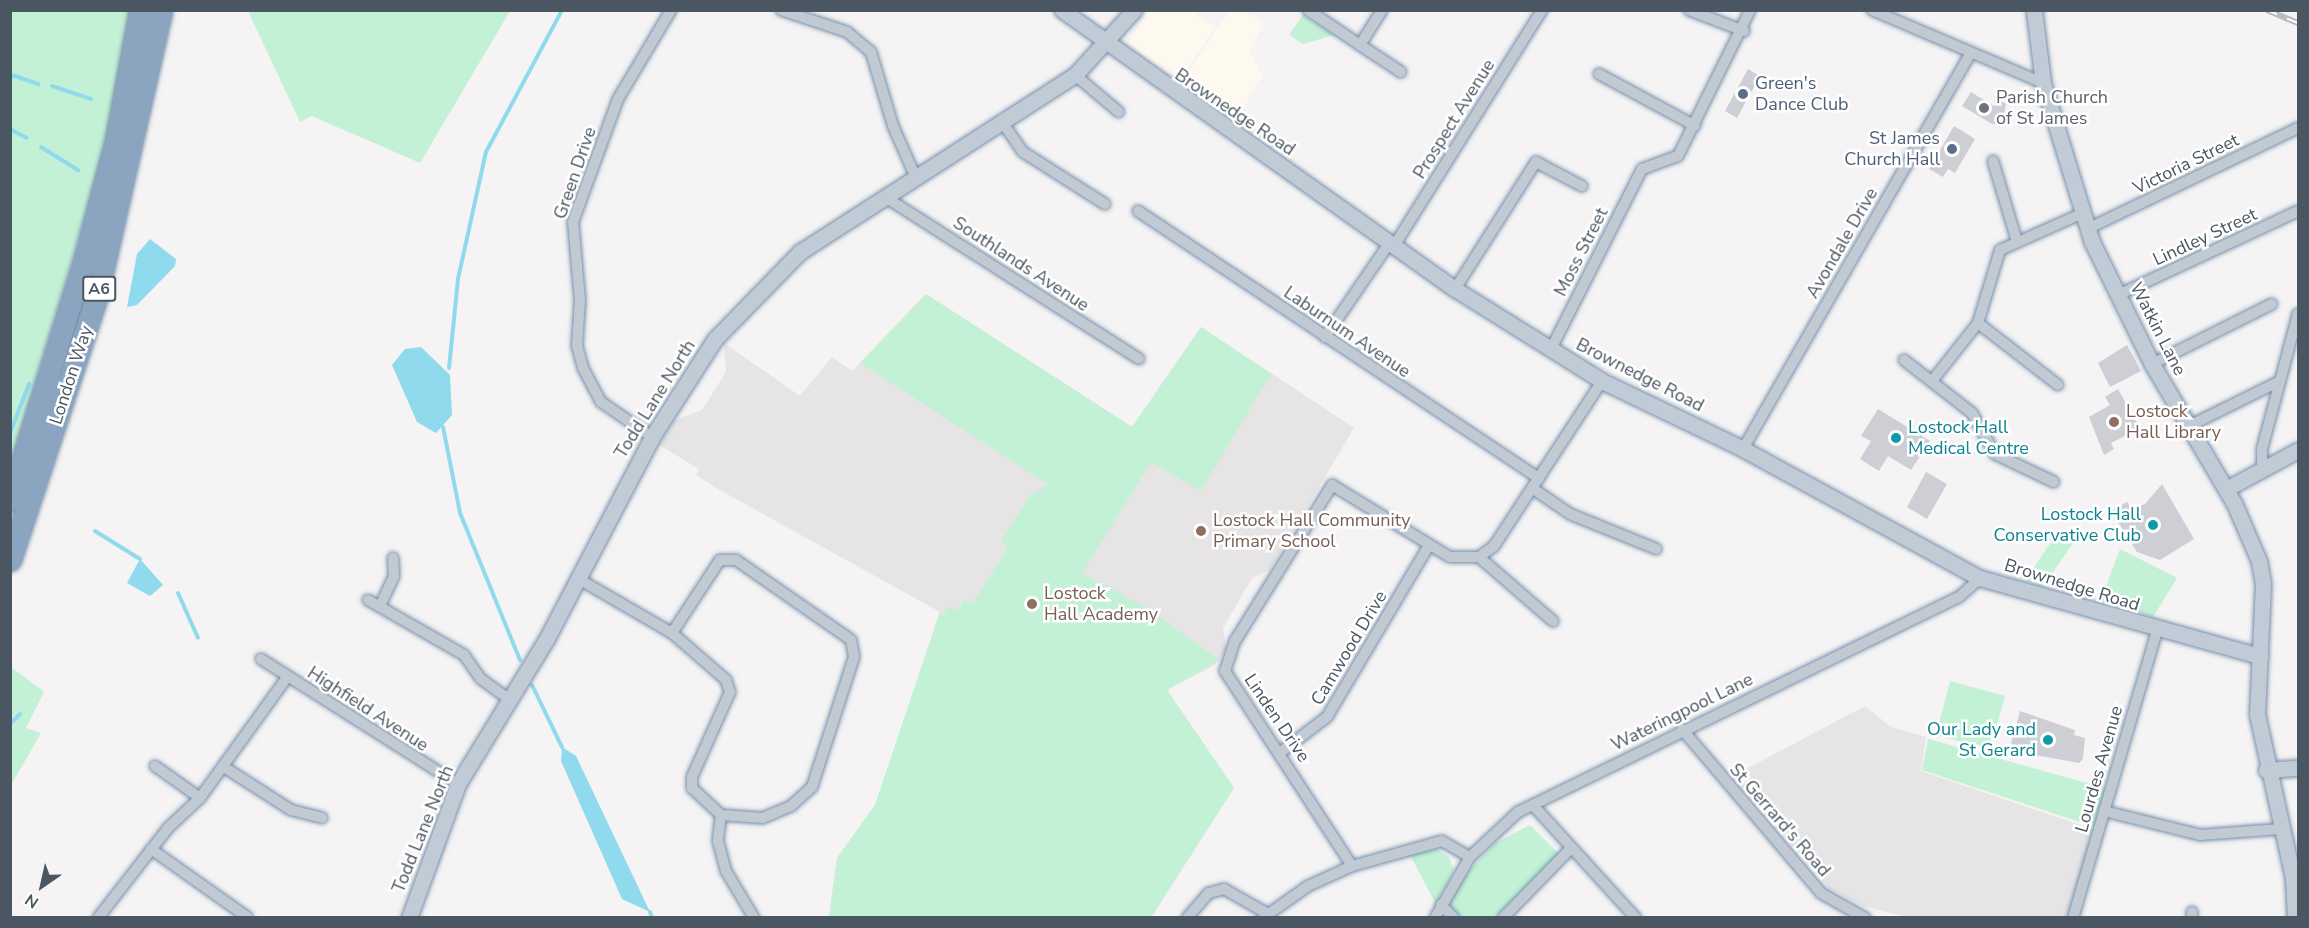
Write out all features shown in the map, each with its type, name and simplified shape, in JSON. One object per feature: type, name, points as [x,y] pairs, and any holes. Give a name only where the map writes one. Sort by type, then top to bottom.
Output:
[{"type":"highway","name":"London Way","points":[[10,500],[49,386],[113,150],[140,10]]},
{"type":"highway","name":"London Way","points":[[10,560],[97,295],[161,10]]},
{"type":"main road","name":"Brownedge Road","points":[[1062,10],[1106,47],[1455,289],[1550,351],[1602,381],[1743,449],[1980,578],[2157,631],[2260,656]]},
{"type":"main road","name":"Todd Lane North","points":[[410,918],[458,784],[507,698],[546,640],[576,578],[652,436],[730,320],[800,252],[1075,75],[1106,47],[1134,10]]},
{"type":"main road","name":"Watkin Lane","points":[[2034,10],[2043,83],[2087,229],[2122,294],[2152,364],[2195,423],[2262,573],[2257,714],[2266,770],[2296,877],[2295,918]]},
{"type":"main road","points":[[2226,489],[2298,450]]},
{"type":"main road","points":[[2266,770],[2298,768]]},
{"type":"street","name":"Green Drive","points":[[652,436],[601,402],[583,368],[577,346],[580,300],[572,244],[573,222],[618,99],[671,10]]},
{"type":"street","points":[[782,10],[847,32],[871,52],[893,126],[916,178]]},
{"type":"street","points":[[1308,10],[1401,72]]},
{"type":"street","points":[[1360,45],[1382,10]]},
{"type":"street","name":"Prospect Avenue","points":[[1325,337],[1392,244],[1542,10]]},
{"type":"street","points":[[1689,10],[1744,31]]},
{"type":"street","points":[[1599,74],[1695,126],[1744,31],[1750,10]]},
{"type":"street","points":[[1872,10],[1970,55],[2043,83]]},
{"type":"street","name":"Avondale Drive","points":[[1743,449],[1970,55]]},
{"type":"street","points":[[1075,75],[1119,112]]},
{"type":"street","points":[[1002,122],[1023,152],[1105,204]]},
{"type":"street","name":"Moss Street","points":[[1550,351],[1642,169],[1678,156],[1695,126]]},
{"type":"street","name":"Victoria Street","points":[[2087,229],[2298,128]]},
{"type":"street","points":[[1993,160],[2016,238]]},
{"type":"street","points":[[1455,289],[1536,162],[1582,186]]},
{"type":"street","name":"Southlands Avenue","points":[[885,197],[1139,359]]},
{"type":"street","name":"Laburnum Avenue","points":[[1138,211],[1539,478]]},
{"type":"street","name":"Lindley Street","points":[[2122,294],[2298,211]]},
{"type":"street","points":[[1932,381],[1978,323],[1993,260],[2016,238],[2081,214]]},
{"type":"street","points":[[2152,364],[2272,304]]},
{"type":"street","points":[[2262,470],[2278,382],[2298,314]]},
{"type":"street","points":[[1978,323],[2058,385]]},
{"type":"street","points":[[1904,360],[1972,412],[1995,454],[2054,482]]},
{"type":"street","points":[[1552,621],[1479,557],[1494,546],[1602,381]]},
{"type":"street","points":[[2195,423],[2278,382]]},
{"type":"street","name":"Linden Drive","points":[[1352,866],[1281,752],[1225,671],[1225,662],[1326,488],[1339,486],[1450,557],[1479,557]]},
{"type":"street","points":[[1532,488],[1570,514],[1656,549]]},
{"type":"street","name":"Camwood Drive","points":[[1281,752],[1328,717],[1429,545]]},
{"type":"street","points":[[380,606],[394,576],[393,558]]},
{"type":"street","points":[[576,578],[672,633],[726,680],[730,692],[692,777],[698,799],[721,815],[763,818],[791,806],[813,787],[854,657],[851,640],[736,560],[720,560],[672,633]]},
{"type":"street","name":"Wateringpool Lane","points":[[1435,918],[1470,857],[1533,804],[1682,729],[1951,601],[1980,578]]},
{"type":"street","points":[[368,600],[464,655],[481,679],[507,698]]},
{"type":"street","name":"Lourdes Avenue","points":[[2073,918],[2157,631]]},
{"type":"street","name":"Highfield Avenue","points":[[261,659],[458,784]]},
{"type":"street","points":[[98,918],[150,849],[200,798],[288,676]]},
{"type":"street","name":"St Gerrard's Road","points":[[1682,729],[1805,876],[1821,892],[1865,918]]},
{"type":"street","points":[[155,766],[200,798]]},
{"type":"street","points":[[224,767],[291,810],[322,818]]},
{"type":"street","points":[[1533,804],[1570,849],[1636,918]]},
{"type":"street","points":[[2104,812],[2200,835],[2281,829]]},
{"type":"street","points":[[721,815],[718,841],[726,871],[754,918]]},
{"type":"street","points":[[1187,918],[1209,893],[1224,890],[1266,916],[1308,886],[1352,866],[1442,841],[1470,857]]},
{"type":"street","points":[[150,849],[247,917]]},
{"type":"street","points":[[1503,918],[1570,849]]},
{"type":"street","points":[[1441,905],[1454,918]]},
{"type":"shaded area","points":[[1148,11],[1192,11],[1215,27],[1179,82],[1128,44]]},
{"type":"shaded area","points":[[1229,11],[1243,11],[1264,23],[1250,51],[1262,76],[1236,120],[1181,83]]},
{"type":"shaded area","name":"Lostock Hall Academy","points":[[926,294],[1132,427],[1201,327],[1354,428],[1270,570],[1252,578],[1223,628],[1226,649],[1215,665],[1167,690],[1234,788],[1151,918],[829,917],[837,858],[875,805],[940,612],[718,489],[696,475],[699,469],[659,445],[674,420],[702,410],[726,372],[724,343],[800,396],[832,357],[852,371]]},
{"type":"shaded area","points":[[1865,706],[1891,727],[1926,737],[1921,771],[2095,830],[2070,917],[1906,917],[1863,906],[1830,889],[1733,776]]},
{"type":"green space","points":[[10,11],[130,11],[108,137],[10,466]]},
{"type":"green space","points":[[248,11],[510,11],[420,163],[312,116],[300,122]]},
{"type":"green space","points":[[1303,15],[1334,35],[1303,44],[1289,35]]},
{"type":"green space","name":"Lostock Hall Academy","points":[[926,294],[1132,427],[1201,327],[1271,374],[1201,491],[1151,462],[1082,573],[1147,608],[1219,660],[1167,690],[1234,788],[1151,917],[829,917],[837,858],[875,805],[940,612],[943,616],[948,606],[957,611],[964,600],[973,603],[1008,548],[1001,542],[1031,494],[1049,485],[860,363]]},
{"type":"green space","points":[[2055,536],[2073,543],[2043,587],[2025,581]]},
{"type":"green space","points":[[2120,549],[2177,578],[2153,617],[2101,600]]},
{"type":"green space","points":[[11,667],[44,692],[26,728],[41,733],[11,785]]},
{"type":"green space","points":[[1950,681],[2005,696],[1990,749],[1936,735]]},
{"type":"green space","points":[[1928,739],[2105,788],[2095,827],[1922,770]]},
{"type":"green space","points":[[1530,825],[1559,854],[1495,917],[1461,917],[1447,904],[1470,870],[1494,844]]},
{"type":"green space","points":[[1436,849],[1449,857],[1454,870],[1436,904],[1410,855]]},
{"type":"water","points":[[150,239],[176,259],[175,266],[137,305],[127,307],[137,254]]},
{"type":"water","points":[[421,347],[450,375],[452,415],[436,433],[417,422],[392,365],[405,349]]},
{"type":"water","points":[[140,559],[163,585],[150,596],[127,583]]},
{"type":"water","points":[[562,747],[576,756],[650,912],[622,899],[561,761]]},
{"type":"building","name":"Green's Dance Club","points":[[1748,69],[1760,76],[1737,118],[1725,111]]},
{"type":"building","name":"Parish Church of St James","points":[[1971,92],[1994,106],[1998,99],[2006,104],[2002,123],[1992,124],[1962,106]]},
{"type":"building","name":"St James Church Hall","points":[[1954,126],[1975,139],[1955,173],[1948,169],[1943,177],[1929,169]]},
{"type":"building","points":[[2127,345],[2141,371],[2110,387],[2098,363]]},
{"type":"building","name":"Lostock Hall Library","points":[[2118,389],[2140,428],[2111,443],[2114,449],[2104,455],[2089,417],[2110,405],[2105,397]]},
{"type":"building","name":"Lostock Hall Medical Centre","points":[[1878,409],[1930,441],[1911,470],[1888,456],[1879,471],[1860,459],[1871,441],[1861,436]]},
{"type":"building","points":[[1926,472],[1947,484],[1927,519],[1907,507]]},
{"type":"building","name":"Lostock Hall Conservative Club","points":[[2162,484],[2194,539],[2160,560],[2137,552],[2111,511],[2127,502],[2132,509],[2145,504]]},
{"type":"building","name":"Our Lady and St Gerard","points":[[2020,711],[2075,730],[2074,735],[2085,738],[2083,759],[2079,763],[2023,753],[2011,743]]},
{"type":"waterway","points":[[449,368],[458,279],[486,152],[562,10]]},
{"type":"waterway","points":[[10,79],[12,75],[38,84]]},
{"type":"waterway","points":[[52,86],[91,99]]},
{"type":"waterway","points":[[10,129],[27,138]]},
{"type":"waterway","points":[[41,147],[78,170]]},
{"type":"waterway","points":[[10,433],[29,384]]},
{"type":"waterway","points":[[443,427],[460,513],[520,660]]},
{"type":"waterway","points":[[95,531],[140,559]]},
{"type":"waterway","points":[[178,593],[198,638]]},
{"type":"waterway","points":[[532,685],[562,747]]},
{"type":"waterway","points":[[10,724],[20,714]]},
{"type":"waterway","points":[[650,912],[652,918]]},
{"type":"railway","points":[[2267,10],[2298,23]]},
{"type":"place","name":"Green's Dance Club","points":[[1743,94]]},
{"type":"place","name":"Parish Church of St James","points":[[1984,108]]},
{"type":"place","name":"St James Church Hall","points":[[1952,149]]},
{"type":"place","name":"Lostock Hall Library","points":[[2114,422]]},
{"type":"place","name":"Lostock Hall Medical Centre","points":[[1896,438]]},
{"type":"place","name":"Lostock Hall Conservative Club","points":[[2153,525]]},
{"type":"place","name":"Lostock Hall Community Primary School","points":[[1201,531]]},
{"type":"place","name":"Lostock Hall Academy","points":[[1032,604]]},
{"type":"place","name":"Our Lady and St Gerard","points":[[2048,740]]}]
